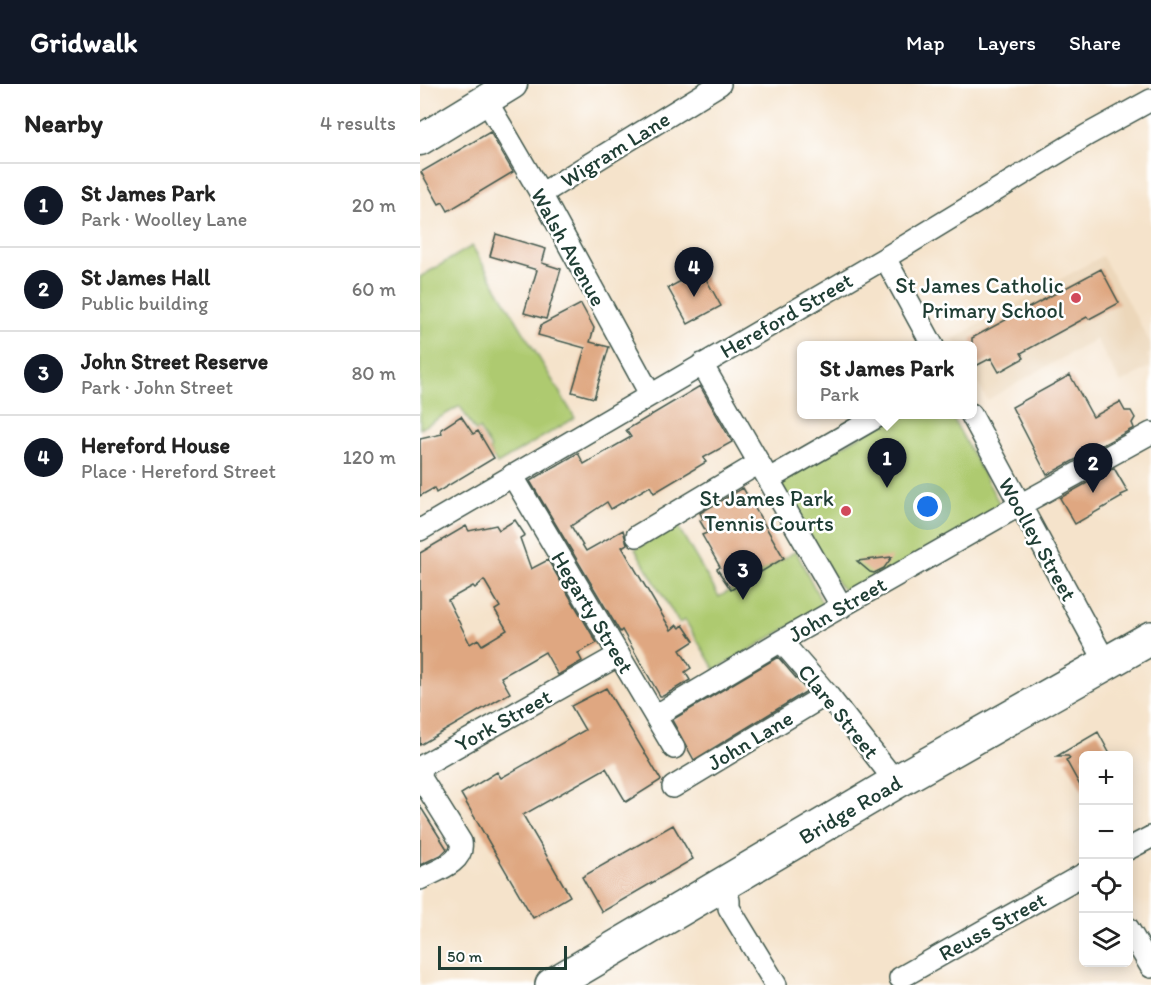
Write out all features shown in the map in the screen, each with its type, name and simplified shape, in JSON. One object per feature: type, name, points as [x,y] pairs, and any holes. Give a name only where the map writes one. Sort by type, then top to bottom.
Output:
[{"type":"main road","name":"Bridge Road","points":[[552,985],[896,782],[1151,638]]},
{"type":"street","points":[[420,140],[512,84]]},
{"type":"street","name":"Wigram Lane","points":[[541,194],[720,84]]},
{"type":"street","name":"Walsh Avenue","points":[[486,100],[541,194],[650,394]]},
{"type":"street","name":"Hereford Street","points":[[420,530],[885,258],[1087,135],[1151,100]]},
{"type":"street","points":[[885,258],[931,341]]},
{"type":"street","points":[[702,364],[842,607]]},
{"type":"street","points":[[637,536],[872,419]]},
{"type":"street","name":"Woolley Street","points":[[974,419],[1106,663]]},
{"type":"street","name":"John Street","points":[[655,716],[1020,505],[1151,433]]},
{"type":"street","name":"Hegarty Street","points":[[512,475],[674,748]]},
{"type":"street","name":"Clare Street","points":[[782,641],[896,782]]},
{"type":"street","name":"York Street","points":[[420,879],[455,861],[462,848],[461,842],[421,778],[422,766],[619,655]]},
{"type":"street","name":"John Lane","points":[[673,787],[827,694]]},
{"type":"street","points":[[1133,846],[1151,837]]},
{"type":"street","name":"Reuss Street","points":[[900,978],[1079,876]]},
{"type":"street","points":[[719,885],[729,900],[729,908],[776,985]]},
{"type":"street","points":[[1133,936],[1151,967]]},
{"type":"shaded area","name":"St James Catholic Primary School","points":[[1102,256],[1151,344],[1151,353],[1147,355],[1151,366],[1121,383],[1096,339],[987,400],[977,381],[977,341],[954,341],[953,339]]},
{"type":"green space","points":[[472,246],[575,418],[497,464],[489,450],[491,448],[479,429],[475,431],[460,406],[420,429],[420,277]]},
{"type":"green space","points":[[890,419],[953,419],[1003,510],[852,591],[846,591],[840,587],[779,482]]},
{"type":"green space","points":[[677,525],[719,597],[796,551],[822,603],[821,608],[715,670],[685,620],[679,623],[635,549]]},
{"type":"building","points":[[490,132],[513,172],[448,211],[443,202],[439,204],[421,172]]},
{"type":"building","points":[[496,234],[546,249],[542,263],[561,269],[546,319],[524,313],[537,270],[490,256]]},
{"type":"building","points":[[1101,269],[1119,303],[1089,319],[1087,317],[1021,353],[1024,358],[999,372],[991,358],[977,365],[977,341],[972,341],[972,338]]},
{"type":"building","points":[[701,270],[721,306],[688,324],[668,288]]},
{"type":"building","points":[[581,304],[594,328],[590,342],[609,347],[594,398],[572,392],[585,348],[538,335],[541,325]]},
{"type":"building","points":[[1070,375],[1093,417],[1120,402],[1125,411],[1131,411],[1135,418],[1132,423],[1134,428],[1047,475],[1012,407]]},
{"type":"building","points":[[700,386],[732,442],[703,458],[706,462],[654,493],[650,486],[611,509],[607,502],[571,526],[586,551],[623,530],[627,544],[622,547],[671,630],[677,625],[680,628],[683,625],[694,641],[680,650],[691,668],[685,672],[690,680],[660,696],[530,481],[578,453],[584,464],[631,437],[626,430]]},
{"type":"building","points":[[461,416],[473,434],[478,431],[494,458],[436,493],[434,488],[420,496],[420,439],[442,434],[441,429]]},
{"type":"building","points":[[1114,468],[1128,492],[1075,524],[1060,498]]},
{"type":"building","points":[[743,488],[784,558],[731,590],[717,569],[720,567],[702,535],[707,533],[700,521],[703,519],[700,513]]},
{"type":"building","points":[[515,520],[525,535],[520,538],[531,569],[548,560],[597,643],[578,653],[582,661],[558,675],[545,652],[501,677],[510,693],[420,745],[420,553],[466,526],[469,531],[496,525],[499,530]],"holes":[[[484,580],[500,607],[495,610],[507,630],[482,645],[478,639],[470,644],[448,600],[473,586],[475,588]]]},
{"type":"building","points":[[892,557],[884,568],[874,573],[857,561]]},
{"type":"building","points":[[778,657],[807,691],[694,760],[672,720]]},
{"type":"building","points":[[606,688],[661,780],[626,802],[606,768],[523,815],[570,896],[533,918],[461,794],[497,772],[501,778],[585,730],[571,706]]},
{"type":"building","points":[[1098,732],[1108,751],[1079,751],[1079,784],[1066,760],[1070,758],[1057,756]]},
{"type":"building","points":[[420,806],[447,849],[441,855],[420,865]]},
{"type":"building","points":[[673,825],[693,859],[602,912],[582,877]]},
{"type":"place","name":"Hereford House","points":[[694,297]]},
{"type":"place","name":"St James Catholic Primary School","points":[[1076,298]]},
{"type":"place","name":"St James Park","points":[[887,488]]},
{"type":"place","name":"St James Hall","points":[[1093,493]]},
{"type":"place","name":"St James Park Tennis Courts","points":[[846,511]]},
{"type":"place","name":"John Street Reserve","points":[[743,600]]}]
